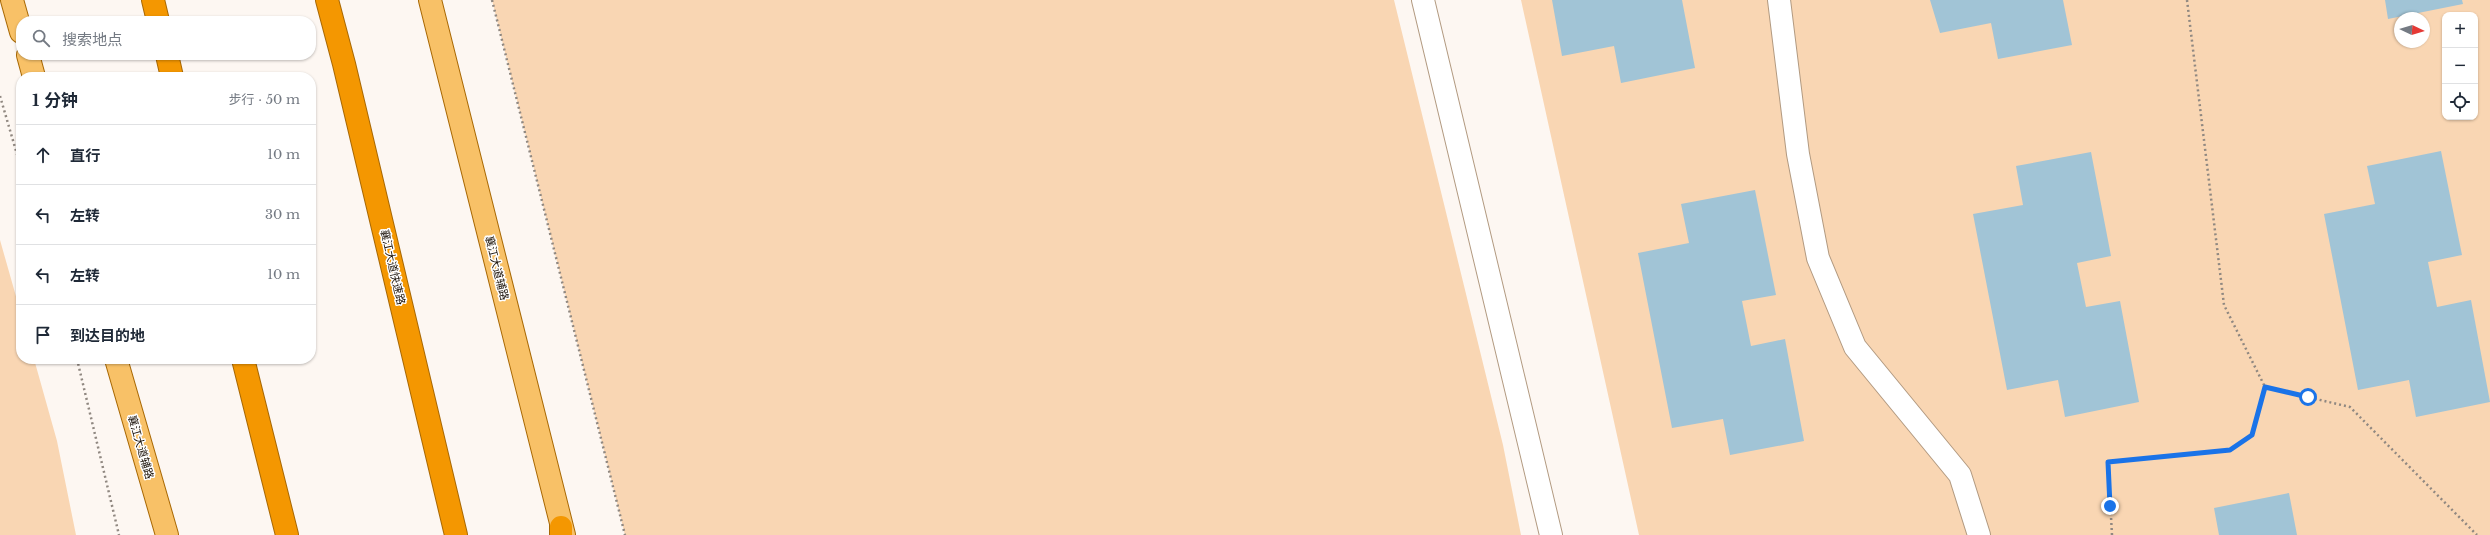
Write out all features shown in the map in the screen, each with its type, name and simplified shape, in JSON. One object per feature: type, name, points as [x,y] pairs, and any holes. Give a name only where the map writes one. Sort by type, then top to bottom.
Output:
[{"type":"highway","points":[[153,0],[157,16]]},
{"type":"highway","name":"襄江大道快速路","points":[[327,0],[346,72],[456,535]]},
{"type":"highway","points":[[168,60],[171,72]]},
{"type":"highway","points":[[244,364],[288,535]]},
{"type":"main road","points":[[12,0],[16,16]]},
{"type":"main road","name":"襄江大道辅路","points":[[430,0],[562,532]]},
{"type":"main road","points":[[29,60],[33,72]]},
{"type":"main road","name":"襄江大道辅路","points":[[117,364],[167,535]]},
{"type":"street","points":[[1423,0],[1551,535]]},
{"type":"street","points":[[1779,0],[1798,154],[1818,258],[1855,347],[1960,474],[1980,535]]},
{"type":"path","points":[[492,0],[625,535]]},
{"type":"path","points":[[2112,535],[2108,462],[2230,450],[2252,435],[2265,387],[2224,304],[2187,0]]},
{"type":"path","points":[[0,96],[16,151]]},
{"type":"path","points":[[78,364],[119,535]]},
{"type":"path","points":[[2265,387],[2350,407],[2477,535]]},
{"type":"shaded area","points":[[492,0],[1394,0],[1503,445],[1521,535],[625,535]]},
{"type":"shaded area","points":[[1521,0],[2490,0],[2490,535],[1639,535]]},
{"type":"shaded area","points":[[0,240],[16,296],[16,364],[35,364],[57,441],[76,535],[0,535]]},
{"type":"building","points":[[1552,0],[1682,0],[1695,68],[1621,83],[1614,46],[1562,56]]},
{"type":"building","points":[[1930,0],[2063,0],[2072,45],[1998,59],[1991,23],[1940,33]]},
{"type":"building","points":[[2385,0],[2462,0],[2463,4],[2423,12],[2394,12],[2394,18],[2388,19]]},
{"type":"building","points":[[2441,151],[2462,255],[2428,262],[2437,307],[2471,300],[2490,402],[2416,417],[2409,380],[2358,390],[2324,214],[2375,204],[2367,166]]},
{"type":"building","points":[[2091,152],[2111,256],[2077,263],[2086,307],[2120,301],[2139,402],[2065,417],[2058,380],[2007,390],[1973,214],[2023,205],[2016,166]]},
{"type":"building","points":[[1755,190],[1776,295],[1742,301],[1751,346],[1785,339],[1804,441],[1730,455],[1723,419],[1672,428],[1638,253],[1689,243],[1681,204]]},
{"type":"building","points":[[2289,493],[2297,535],[2219,535],[2214,508]]},
{"type":"route","points":[[2110,506],[2108,462],[2230,450],[2252,435],[2265,387],[2308,397]]}]
